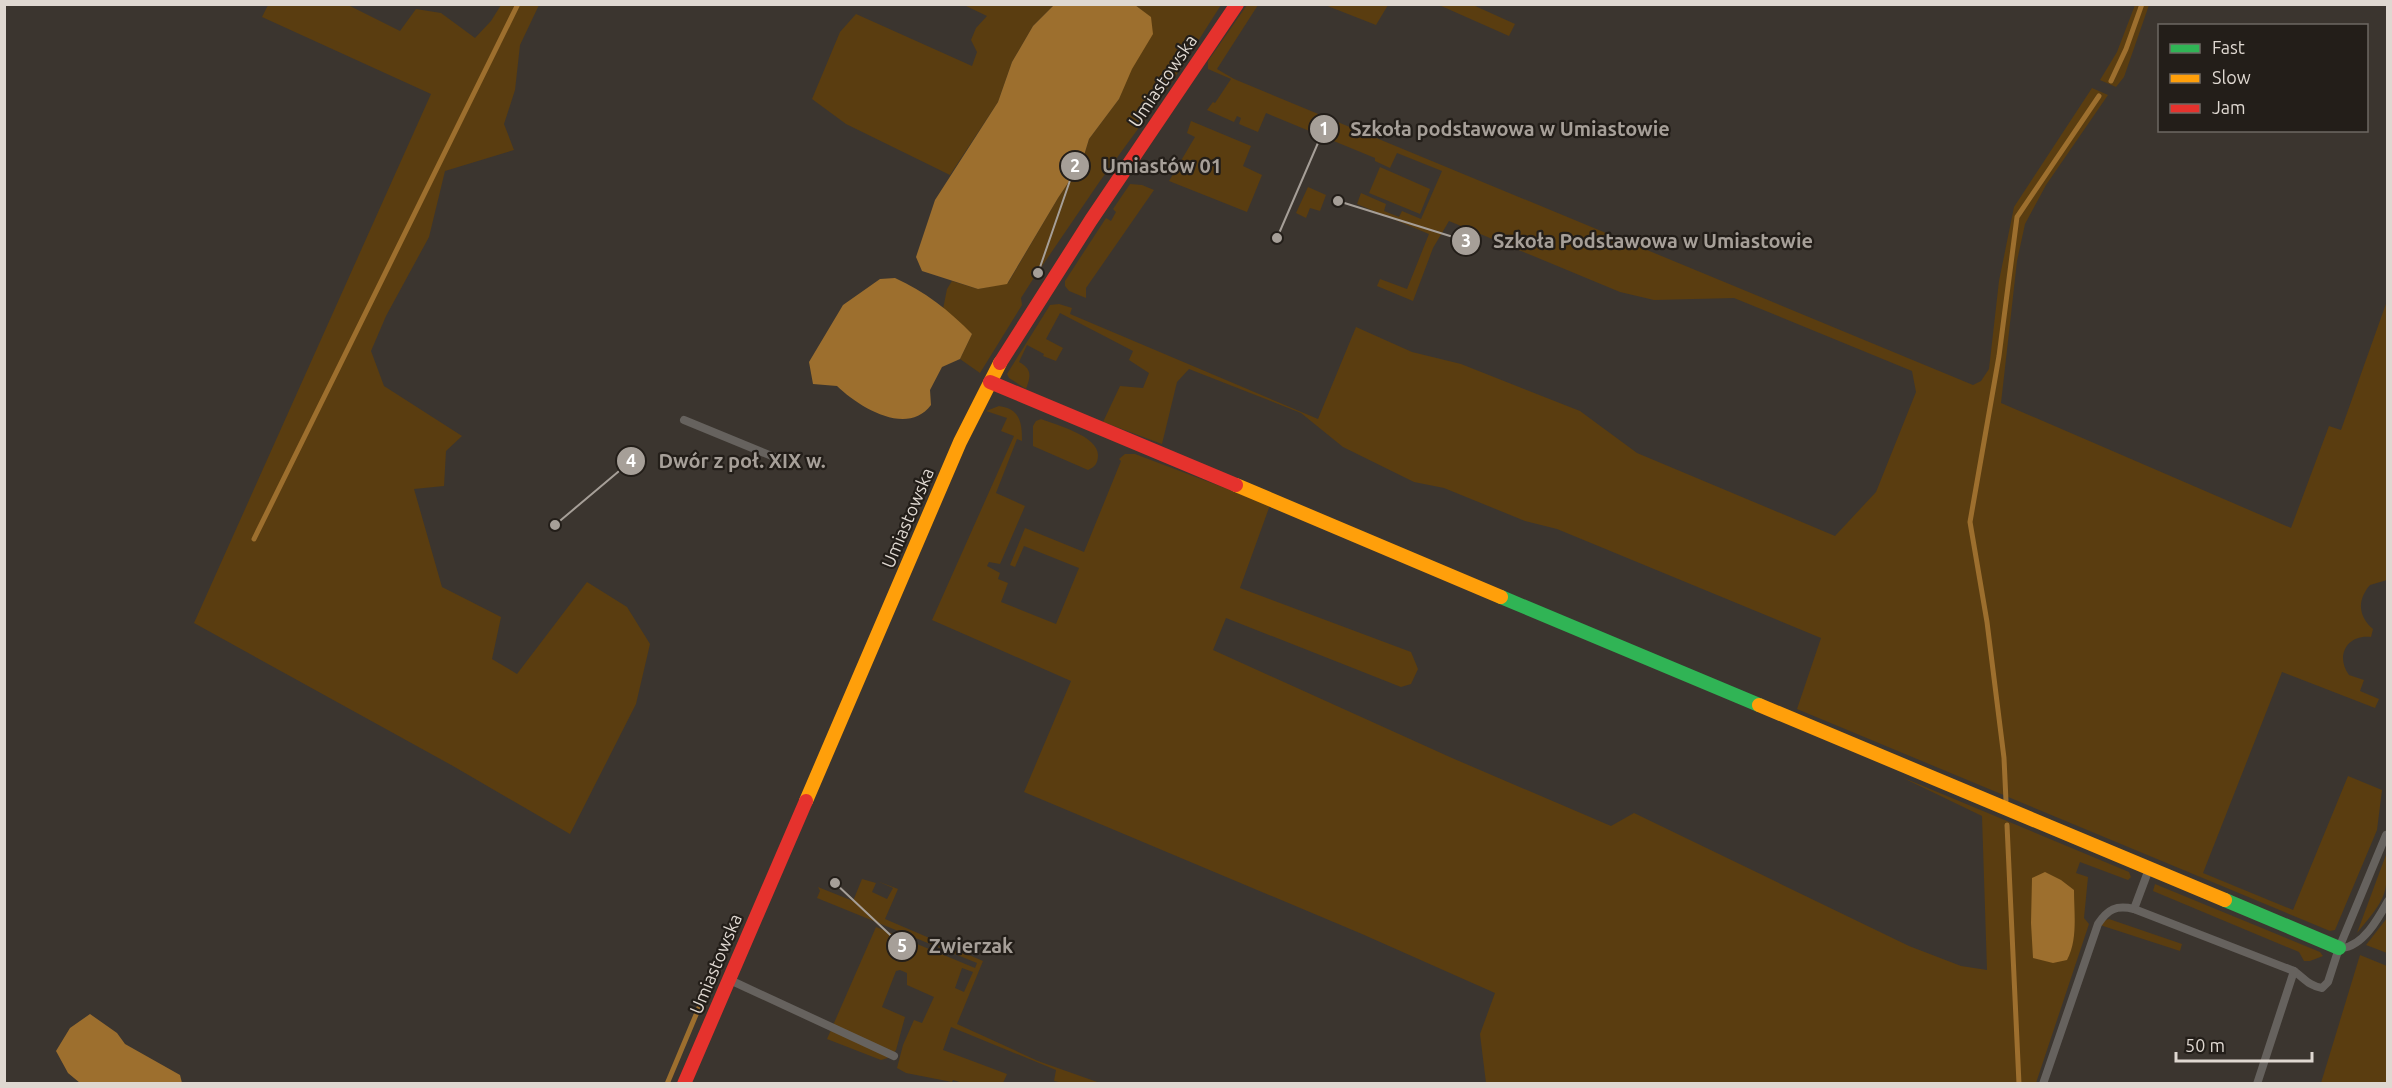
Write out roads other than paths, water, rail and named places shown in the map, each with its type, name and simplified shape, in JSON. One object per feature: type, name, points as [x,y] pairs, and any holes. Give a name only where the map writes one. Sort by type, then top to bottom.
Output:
[{"type":"street","name":"Umiastowska","points":[[684,1083],[960,442],[990,382],[1090,220],[1236,4]]},
{"type":"street","points":[[990,382],[2339,948]]},
{"type":"lane","points":[[684,420],[780,459]]},
{"type":"lane","points":[[2043,1083],[2098,924],[2113,908],[2134,909],[2294,971],[2308,983],[2322,987],[2328,982],[2339,948],[2386,835]]},
{"type":"lane","points":[[2134,909],[2149,868]]},
{"type":"lane","points":[[2339,948],[2351,947],[2360,940],[2388,902]]},
{"type":"lane","points":[[2257,1083],[2294,971]]},
{"type":"lane","points":[[729,979],[894,1056]]},
{"type":"waterway","points":[[254,539],[518,4]]},
{"type":"waterway","points":[[2111,81],[2126,49],[2142,4]]},
{"type":"waterway","points":[[2006,801],[2004,758],[1987,622],[1970,522],[1999,356],[2017,217],[2099,96]]},
{"type":"waterway","points":[[2007,825],[2019,1084]]},
{"type":"waterway","points":[[667,1084],[716,967]]},
{"type":"place","name":"Szkoła Podstawowa w Umiastowie","points":[[1338,201]]},
{"type":"place","name":"Szkoła podstawowa w Umiastowie","points":[[1277,238]]},
{"type":"place","name":"Umiastów 01","points":[[1038,273]]},
{"type":"place","name":"Dwór z poł. XIX w.","points":[[555,525]]},
{"type":"place","name":"Zwierzak","points":[[835,883]]}]
